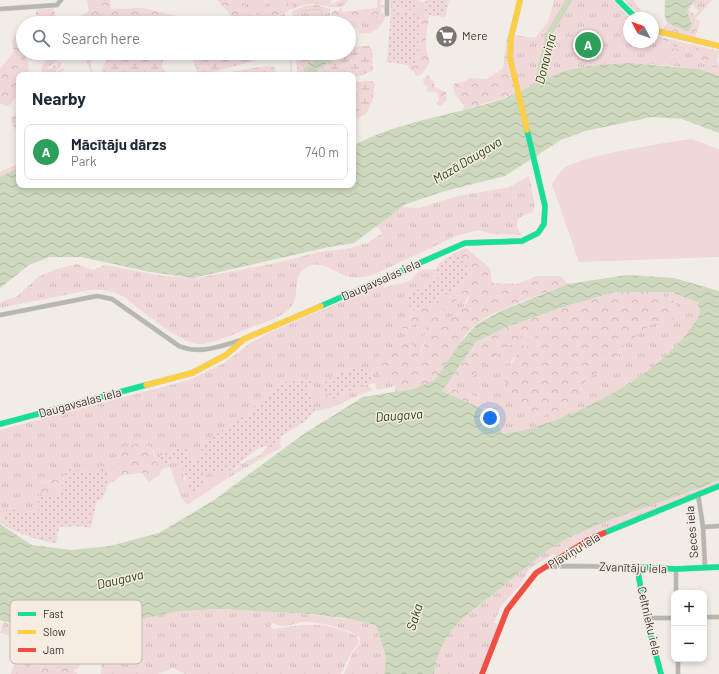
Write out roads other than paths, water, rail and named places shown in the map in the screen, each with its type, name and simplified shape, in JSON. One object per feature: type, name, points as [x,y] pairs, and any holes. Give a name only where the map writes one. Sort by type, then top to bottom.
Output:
[{"type":"street","points":[[0,9],[57,5],[61,0]]},
{"type":"street","points":[[387,0],[387,14]]},
{"type":"street","name":"Daugavsalas iela","points":[[0,315],[97,296],[112,299],[179,346],[185,349],[200,351],[244,339],[465,243],[522,241],[533,237],[545,224],[546,212],[514,82],[510,54],[511,38],[520,0]]},
{"type":"street","points":[[618,0],[630,12]]},
{"type":"street","points":[[659,31],[719,46]]},
{"type":"street","name":"Daugavsalas iela","points":[[0,424],[192,373],[226,355],[244,339]]},
{"type":"street","name":"Pļaviņu iela","points":[[482,674],[507,610],[536,573],[588,540],[691,496],[719,486]]},
{"type":"street","name":"Seces iela","points":[[698,494],[703,527],[705,568]]},
{"type":"street","points":[[691,496],[701,506]]},
{"type":"street","points":[[703,527],[719,526]]},
{"type":"street","name":"Zvanītāju iela","points":[[546,567],[638,567],[676,569],[719,567]]},
{"type":"street","name":"Celtnieku iela","points":[[638,567],[646,618],[661,674]]},
{"type":"street","points":[[676,569],[676,590]]},
{"type":"street","points":[[707,617],[719,617]]},
{"type":"street","points":[[646,618],[671,618]]},
{"type":"street","points":[[678,662],[678,674]]},
{"type":"water","points":[[665,0],[696,0],[689,6],[688,9],[692,26],[689,31],[673,26],[667,22],[665,19]]},
{"type":"water","points":[[313,60],[330,60],[331,64],[327,63],[323,67],[323,70],[321,68],[317,69],[318,72],[304,72],[303,64],[306,70],[307,65],[310,67],[308,62],[315,64]]},
{"type":"water","name":"Mazā Daugava","points":[[629,63],[698,69],[719,76],[719,133],[682,119],[652,117],[585,131],[561,140],[505,176],[445,191],[406,204],[354,243],[329,247],[193,278],[150,272],[81,257],[50,257],[29,265],[0,288],[0,177],[16,169],[16,188],[356,188],[356,145],[406,125],[499,100],[563,72],[591,66]]},
{"type":"water","points":[[627,275],[674,278],[719,291],[719,480],[601,524],[554,546],[474,609],[455,626],[442,647],[437,659],[434,674],[384,674],[386,657],[376,625],[344,618],[310,614],[220,609],[179,611],[142,619],[142,600],[10,600],[10,623],[0,620],[0,524],[32,545],[71,550],[110,546],[159,533],[214,500],[305,433],[363,397],[413,389],[435,380],[460,343],[477,324],[503,310],[568,284]],"holes":[[[615,292],[672,292],[699,303],[699,315],[696,321],[673,349],[654,366],[605,398],[551,422],[503,434],[493,414],[442,391],[476,342],[504,328],[566,306]]]},
{"type":"waterway","name":"Donaviņa","points":[[538,91],[537,84],[549,34],[569,0]]},
{"type":"waterway","points":[[302,11],[320,9],[322,16]]},
{"type":"waterway","points":[[291,60],[291,72]]},
{"type":"place","name":"Mere","points":[[447,36]]},
{"type":"place","name":"Mācītāju dārzs","points":[[588,45]]},
{"type":"water label","name":"Daugava","points":[[399,415]]},
{"type":"water label","name":"Daugava","points":[[120,579]]},
{"type":"water label","name":"Saka","points":[[414,617]]}]
